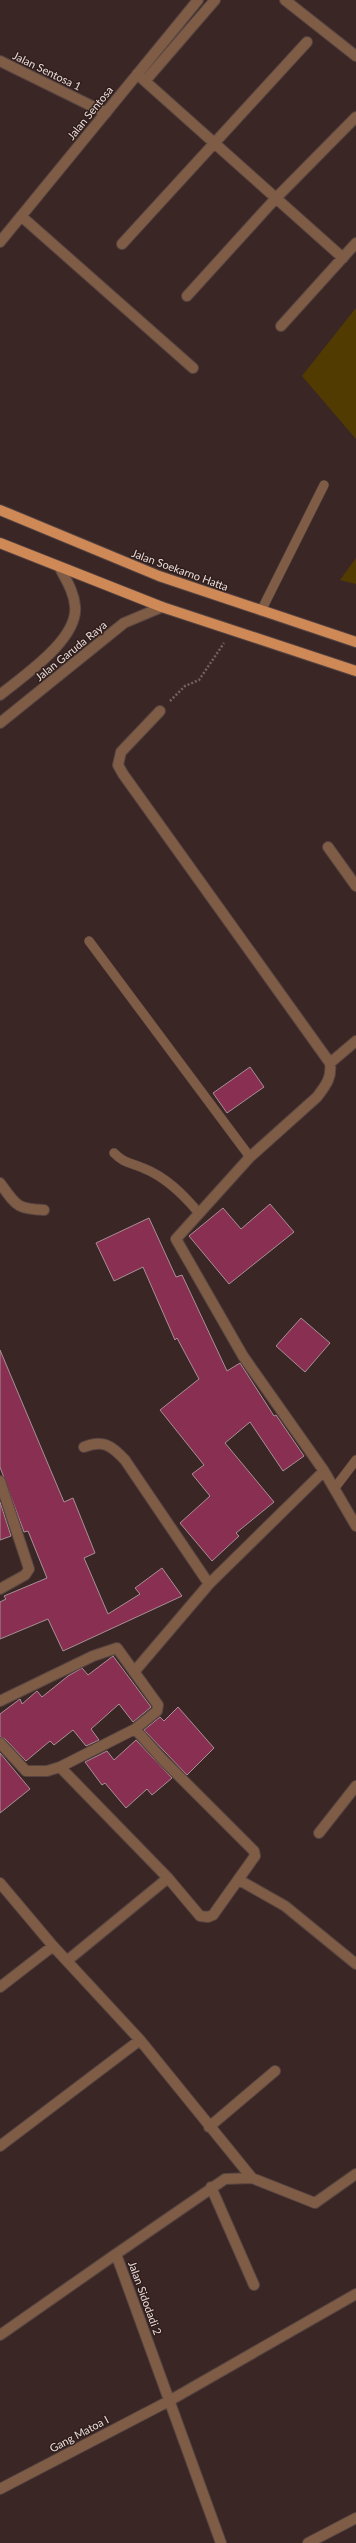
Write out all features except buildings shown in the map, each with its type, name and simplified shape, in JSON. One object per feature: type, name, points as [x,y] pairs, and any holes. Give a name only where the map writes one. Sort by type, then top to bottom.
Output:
[{"type":"main road","name":"Jalan Soekarno Hatta","points":[[0,510],[158,576],[261,612],[356,642]]},
{"type":"main road","points":[[0,543],[60,568],[162,607],[356,671]]},
{"type":"street","name":"Jalan Sentosa","points":[[0,242],[106,113],[141,78],[198,0]]},
{"type":"street","points":[[215,0],[141,78],[342,258]]},
{"type":"street","points":[[285,0],[356,56]]},
{"type":"street","points":[[122,244],[213,142],[307,42]]},
{"type":"street","name":"Jalan Sentosa 1","points":[[0,61],[106,113]]},
{"type":"street","points":[[187,296],[276,198],[356,117]]},
{"type":"street","points":[[21,216],[193,368]]},
{"type":"street","points":[[281,326],[356,243]]},
{"type":"street","name":"Jalan Garuda Raya","points":[[0,695],[52,651],[67,633],[73,621],[76,607],[72,594],[60,568]]},
{"type":"street","name":"Jalan Garuda Raya","points":[[0,723],[124,623],[162,607]]},
{"type":"street","points":[[160,711],[121,752],[118,765],[122,774],[330,1063],[331,1074],[326,1086],[250,1157],[198,1212],[176,1239],[243,1356],[324,1471],[356,1526]]},
{"type":"street","points":[[328,847],[356,886]]},
{"type":"street","points":[[330,1063],[356,1041]]},
{"type":"street","points":[[0,1183],[12,1200],[23,1209],[44,1210]]},
{"type":"street","points":[[84,1447],[95,1442],[110,1444],[126,1460],[209,1584]]},
{"type":"street","points":[[134,1672],[209,1584],[324,1471]]},
{"type":"street","points":[[0,1482],[29,1569],[24,1575],[0,1589]]},
{"type":"street","points":[[0,1700],[93,1656],[117,1648],[158,1705],[157,1711],[135,1728],[60,1767],[48,1771],[26,1771],[0,1743]]},
{"type":"street","points":[[60,1767],[168,1878],[200,1916],[208,1917],[213,1915],[253,1861],[255,1856],[254,1851],[163,1760],[135,1728]]},
{"type":"street","points":[[318,1833],[356,1786]]},
{"type":"street","points":[[68,1960],[168,1878]]},
{"type":"street","points":[[239,1880],[285,1906],[356,1964]]},
{"type":"street","points":[[0,1883],[53,1946],[68,1960],[140,2040],[209,2127],[252,2178]]},
{"type":"street","points":[[0,1987],[53,1946]]},
{"type":"street","points":[[0,2146],[140,2040]]},
{"type":"street","points":[[209,2127],[275,2071]]},
{"type":"street","name":"Jalan Sidodadi 2","points":[[221,2543],[116,2254],[211,2187],[225,2179],[252,2178],[315,2203],[356,2174]]},
{"type":"street","points":[[211,2187],[254,2285]]},
{"type":"street","points":[[0,2335],[116,2254]]},
{"type":"street","name":"Gang Matoa I","points":[[0,2489],[169,2401],[356,2294]]},
{"type":"street","points":[[308,2543],[356,2518]]},
{"type":"lane","points":[[261,612],[324,484]]},
{"type":"lane","points":[[89,941],[250,1157]]},
{"type":"lane","points":[[114,1153],[124,1163],[143,1168],[163,1178],[186,1196],[198,1212]]},
{"type":"lane","points":[[334,1489],[356,1460]]},
{"type":"path","points":[[160,711],[185,686],[199,680],[232,630]]},
{"type":"shaded area","points":[[356,308],[356,439],[302,376]]},
{"type":"shaded area","points":[[356,558],[356,584],[340,580]]}]
